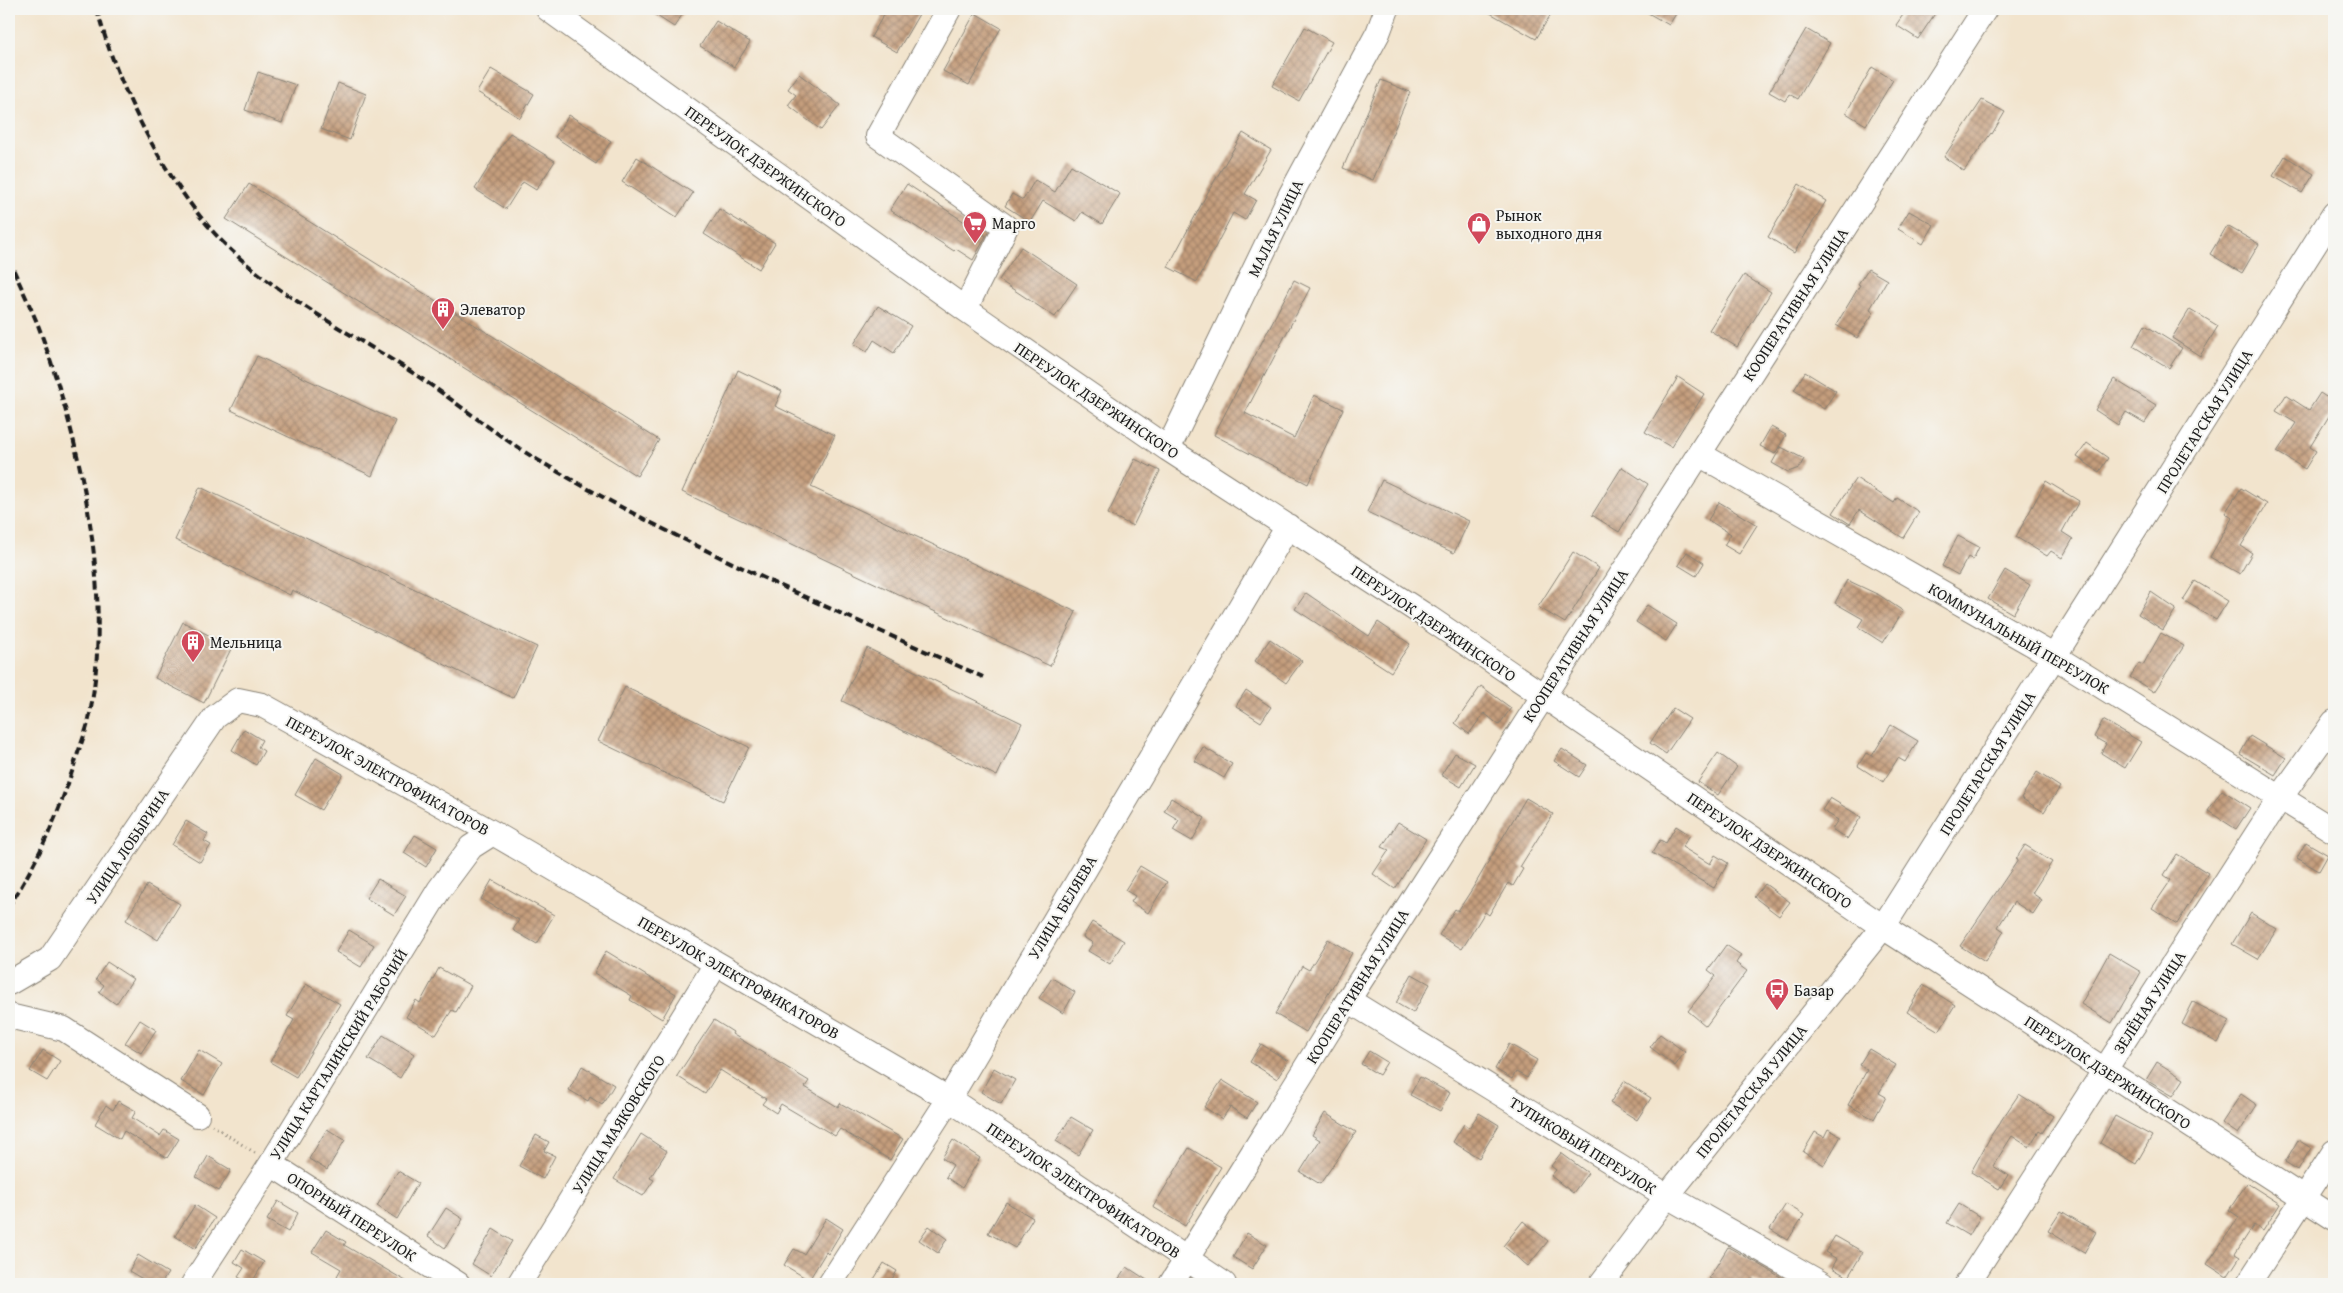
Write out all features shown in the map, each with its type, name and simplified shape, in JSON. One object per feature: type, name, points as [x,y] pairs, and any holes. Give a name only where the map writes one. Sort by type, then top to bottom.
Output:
[{"type":"street","name":"ПЕРЕУЛОК ДЗЕРЖИНСКОГО","points":[[548,9],[965,309],[1168,449],[1288,526],[1542,695],[1883,927],[2334,1218]]},
{"type":"street","points":[[949,9],[878,136],[1006,227],[965,309]]},
{"type":"street","name":"МАЛАЯ УЛИЦА","points":[[1168,449],[1291,194],[1378,33],[1387,9]]},
{"type":"street","name":"КООПЕРАТИВНАЯ УЛИЦА","points":[[1171,1284],[1348,1000],[1542,695],[1985,9]]},
{"type":"street","name":"ПРОЛЕТАРСКАЯ УЛИЦА","points":[[1601,1284],[1667,1196],[1883,927],[2334,214]]},
{"type":"street","name":"КОММУНАЛЬНЫЙ ПЕРЕУЛОК","points":[[1699,454],[2055,657],[2334,831]]},
{"type":"street","name":"УЛИЦА БЕЛЯЕВА","points":[[830,1284],[949,1099],[1288,526]]},
{"type":"street","name":"ПЕРЕУЛОК ЭЛЕКТРОФИКАТОРОВ","points":[[238,700],[262,705],[493,833],[949,1099],[1224,1284]]},
{"type":"street","name":"УЛИЦА ЛОБЫРИНА","points":[[9,983],[50,959],[215,717],[238,700]]},
{"type":"street","name":"ЗЕЛЁНАЯ УЛИЦА","points":[[1967,1284],[2280,798],[2334,722]]},
{"type":"street","name":"УЛИЦА КАРТАЛИНСКИЙ РАБОЧИЙ","points":[[193,1284],[271,1164],[439,890],[471,847],[493,833]]},
{"type":"street","name":"УЛИЦА МАЯКОВСКОГО","points":[[519,1284],[716,964]]},
{"type":"street","name":"ТУПИКОВЫЙ ПЕРЕУЛОК","points":[[1348,1000],[1667,1196],[1822,1284]]},
{"type":"street","points":[[9,1016],[64,1029],[197,1115]]},
{"type":"street","points":[[2248,1284],[2334,1152]]},
{"type":"street","name":"ОПОРНЫЙ ПЕРЕУЛОК","points":[[271,1164],[458,1284]]},
{"type":"path","points":[[197,1115],[271,1164]]},
{"type":"building","points":[[646,9],[686,9],[674,27]]},
{"type":"building","points":[[887,9],[922,9],[897,52],[871,37]]},
{"type":"building","points":[[1483,9],[1554,9],[1536,39]]},
{"type":"building","points":[[1641,9],[1679,9],[1669,25]]},
{"type":"building","points":[[1907,9],[1938,9],[1918,39],[1896,25]]},
{"type":"building","points":[[975,13],[1001,28],[969,85],[943,71]]},
{"type":"building","points":[[716,21],[750,42],[734,67],[700,46]]},
{"type":"building","points":[[1305,27],[1332,42],[1299,101],[1272,86]]},
{"type":"building","points":[[1806,29],[1830,43],[1798,99],[1789,94],[1785,101],[1769,92]]},
{"type":"building","points":[[1872,67],[1893,80],[1866,125],[1846,113]]},
{"type":"building","points":[[491,69],[534,94],[520,118],[477,92]]},
{"type":"building","points":[[258,72],[296,85],[282,123],[245,110]]},
{"type":"building","points":[[799,74],[840,105],[821,130],[788,105],[796,95],[788,89]]},
{"type":"building","points":[[1381,80],[1410,92],[1373,180],[1343,168]]},
{"type":"building","points":[[338,83],[366,94],[350,140],[321,129]]},
{"type":"building","points":[[1982,100],[2005,112],[1992,134],[1964,171],[1944,157]]},
{"type":"building","points":[[569,115],[611,141],[596,164],[555,137]]},
{"type":"building","points":[[510,133],[555,161],[536,190],[523,182],[506,209],[475,189]]},
{"type":"building","points":[[1243,133],[1271,150],[1245,194],[1256,200],[1245,220],[1233,213],[1197,282],[1168,267],[1208,192]]},
{"type":"building","points":[[2285,156],[2314,174],[2302,193],[2273,176]]},
{"type":"building","points":[[637,157],[693,193],[677,217],[622,182]]},
{"type":"building","points":[[1071,165],[1120,194],[1102,224],[1082,212],[1076,221],[1043,201],[1030,222],[1005,206],[1012,194],[1023,200],[1035,180],[1055,192]]},
{"type":"building","name":"Элеватор","points":[[249,184],[659,440],[637,476],[226,219]]},
{"type":"building","points":[[907,184],[986,236],[973,260],[956,249],[954,251],[890,210]]},
{"type":"building","points":[[1799,184],[1826,201],[1794,253],[1768,237]]},
{"type":"building","points":[[719,209],[775,243],[759,269],[704,234]]},
{"type":"building","points":[[1909,211],[1934,225],[1923,244],[1898,229]]},
{"type":"building","points":[[2227,226],[2259,244],[2242,273],[2210,254]]},
{"type":"building","points":[[1021,247],[1077,284],[1055,317],[999,280]]},
{"type":"building","points":[[1868,269],[1887,280],[1870,309],[1874,312],[1857,338],[1836,325]]},
{"type":"building","points":[[1744,275],[1771,292],[1737,347],[1709,330]]},
{"type":"building","points":[[1294,280],[1310,288],[1245,413],[1294,438],[1314,395],[1343,409],[1308,484],[1214,435]]},
{"type":"building","points":[[878,306],[911,326],[894,353],[874,340],[867,352],[854,344]]},
{"type":"building","points":[[2190,309],[2218,326],[2200,356],[2172,338]]},
{"type":"building","points":[[2145,325],[2182,348],[2169,368],[2133,346]]},
{"type":"building","points":[[257,356],[395,421],[372,476],[231,410]]},
{"type":"building","points":[[738,370],[782,391],[775,406],[835,435],[811,487],[1076,612],[1050,666],[682,492]]},
{"type":"building","points":[[1805,372],[1836,391],[1824,409],[1794,390]]},
{"type":"building","points":[[1678,377],[1704,394],[1671,447],[1645,432]]},
{"type":"building","points":[[2114,379],[2156,405],[2145,423],[2126,412],[2118,425],[2095,410]]},
{"type":"building","points":[[2320,393],[2334,402],[2334,408],[2310,447],[2316,451],[2305,469],[2277,452],[2296,423],[2276,411],[2286,395],[2309,410]]},
{"type":"building","points":[[1771,427],[1786,435],[1775,454],[1760,446]]},
{"type":"building","points":[[2087,443],[2108,458],[2099,472],[2077,457]]},
{"type":"building","points":[[1781,447],[1804,459],[1799,468],[1788,472],[1772,463]]},
{"type":"building","points":[[1135,459],[1160,471],[1133,526],[1108,514]]},
{"type":"building","points":[[1622,467],[1648,484],[1619,532],[1592,515]]},
{"type":"building","points":[[1856,478],[1894,503],[1897,498],[1919,512],[1903,538],[1859,510],[1850,524],[1833,513]]},
{"type":"building","points":[[1382,480],[1469,521],[1454,553],[1367,512]]},
{"type":"building","points":[[2046,481],[2079,501],[2062,532],[2073,539],[2062,558],[2051,551],[2047,556],[2016,537]]},
{"type":"building","points":[[200,487],[537,647],[513,698],[292,590],[290,595],[175,540]]},
{"type":"building","points":[[2241,488],[2267,504],[2241,546],[2252,553],[2240,574],[2210,557],[2232,518],[2225,513]]},
{"type":"building","points":[[1719,502],[1757,525],[1739,554],[1724,545],[1731,534],[1708,520]]},
{"type":"building","points":[[1958,536],[1979,547],[1973,560],[1968,557],[1958,575],[1942,566]]},
{"type":"building","points":[[1573,552],[1599,568],[1565,623],[1538,607]]},
{"type":"building","points":[[1687,552],[1704,563],[1696,576],[1678,565]]},
{"type":"building","points":[[2005,570],[2030,585],[2013,614],[1988,599]]},
{"type":"building","points":[[1847,580],[1879,595],[1903,611],[1883,643],[1858,627],[1863,619],[1835,603]]},
{"type":"building","points":[[2195,581],[2228,601],[2216,620],[2183,600]]},
{"type":"building","points":[[2151,592],[2176,609],[2163,630],[2138,614]]},
{"type":"building","points":[[1306,593],[1369,636],[1378,622],[1410,644],[1391,672],[1295,609]]},
{"type":"building","points":[[1647,605],[1677,624],[1666,641],[1636,622]]},
{"type":"building","name":"Мельница","points":[[183,622],[232,647],[204,703],[155,678]]},
{"type":"building","points":[[2161,633],[2184,646],[2154,692],[2130,677],[2139,663],[2143,665]]},
{"type":"building","points":[[1270,639],[1302,661],[1286,683],[1255,661]]},
{"type":"building","points":[[867,648],[1022,723],[997,776],[842,701]]},
{"type":"building","points":[[1481,686],[1511,708],[1499,725],[1484,713],[1469,734],[1455,723]]},
{"type":"building","points":[[625,687],[749,747],[723,801],[598,741]]},
{"type":"building","points":[[1246,690],[1271,707],[1261,722],[1236,706]]},
{"type":"building","points":[[1673,708],[1690,719],[1666,754],[1650,743]]},
{"type":"building","points":[[2103,720],[2141,742],[2125,768],[2101,753],[2106,744],[2094,737]]},
{"type":"building","points":[[1891,725],[1918,741],[1905,762],[1898,758],[1883,782],[1858,766],[1866,753],[1872,756]]},
{"type":"building","points":[[244,729],[262,740],[258,747],[264,751],[256,765],[232,750]]},
{"type":"building","points":[[2250,736],[2286,758],[2275,775],[2240,754]]},
{"type":"building","points":[[1203,747],[1232,764],[1224,778],[1195,761]]},
{"type":"building","points":[[1562,749],[1587,765],[1579,777],[1554,761]]},
{"type":"building","points":[[1455,753],[1475,764],[1461,787],[1441,775]]},
{"type":"building","points":[[1718,753],[1737,767],[1718,795],[1698,782]]},
{"type":"building","points":[[316,758],[343,774],[321,810],[295,795]]},
{"type":"building","points":[[2037,772],[2060,787],[2044,812],[2021,798]]},
{"type":"building","points":[[2222,790],[2250,808],[2236,829],[2208,811]]},
{"type":"building","points":[[1171,798],[1205,818],[1192,841],[1173,830],[1179,820],[1164,811]]},
{"type":"building","points":[[1526,798],[1553,814],[1520,867],[1523,869],[1513,886],[1508,883],[1489,915],[1485,912],[1462,949],[1439,935],[1455,909],[1458,911],[1474,886]]},
{"type":"building","points":[[1830,798],[1861,817],[1847,839],[1832,829],[1838,820],[1822,810]]},
{"type":"building","points":[[186,821],[208,834],[204,841],[211,845],[200,862],[172,845]]},
{"type":"building","points":[[1398,822],[1426,839],[1395,889],[1373,874],[1389,850],[1382,847]]},
{"type":"building","points":[[1676,826],[1690,835],[1682,847],[1710,864],[1715,855],[1728,863],[1714,888],[1652,853],[1660,840],[1666,843]]},
{"type":"building","points":[[415,835],[437,848],[426,867],[404,853]]},
{"type":"building","points":[[2306,842],[2328,855],[2319,871],[2297,858]]},
{"type":"building","points":[[2025,845],[2052,862],[2032,893],[2042,900],[2033,914],[2014,902],[1998,927],[2004,931],[1985,962],[1960,946],[2018,860],[2016,859]]},
{"type":"building","points":[[2177,854],[2208,873],[2177,924],[2152,908],[2171,880],[2164,875]]},
{"type":"building","points":[[1140,866],[1167,882],[1148,913],[1131,902],[1135,896],[1125,890]]},
{"type":"building","points":[[378,879],[406,896],[394,915],[366,898]]},
{"type":"building","points":[[492,880],[554,915],[537,944],[513,930],[519,920],[481,899]]},
{"type":"building","points":[[1765,884],[1790,902],[1779,916],[1754,897]]},
{"type":"building","points":[[147,885],[180,904],[158,940],[126,920]]},
{"type":"building","points":[[2251,913],[2277,929],[2258,959],[2232,944]]},
{"type":"building","points":[[1092,922],[1124,941],[1110,964],[1088,951],[1093,943],[1083,937]]},
{"type":"building","points":[[349,930],[374,945],[361,967],[336,952]]},
{"type":"building","points":[[1328,939],[1352,953],[1306,1032],[1275,1014],[1302,966],[1309,970]]},
{"type":"building","points":[[1726,945],[1741,955],[1736,963],[1747,971],[1706,1026],[1688,1011],[1716,976],[1708,970]]},
{"type":"building","points":[[606,951],[676,994],[662,1019],[630,1000],[632,996],[594,973]]},
{"type":"building","points":[[2109,953],[2141,972],[2112,1023],[2081,1004]]},
{"type":"building","points":[[107,962],[133,979],[116,1004],[99,992],[104,985],[96,979]]},
{"type":"building","points":[[439,968],[471,986],[456,1012],[452,1010],[436,1035],[406,1017],[416,1000],[420,1003]]},
{"type":"building","points":[[1412,974],[1430,984],[1413,1013],[1396,1003]]},
{"type":"building","points":[[1052,978],[1075,992],[1063,1013],[1039,998]]},
{"type":"building","points":[[306,984],[340,1004],[296,1077],[270,1062],[294,1020],[287,1016]]},
{"type":"building","points":[[1923,985],[1955,1005],[1939,1031],[1907,1012]]},
{"type":"building","points":[[2193,1002],[2230,1021],[2218,1043],[2182,1024]]},
{"type":"building","points":[[140,1020],[156,1030],[141,1053],[125,1043]]},
{"type":"building","points":[[714,1020],[733,1032],[732,1034],[809,1081],[805,1087],[838,1107],[840,1103],[903,1139],[890,1160],[840,1129],[835,1136],[781,1104],[776,1113],[762,1104],[766,1099],[720,1070],[705,1094],[677,1076]]},
{"type":"building","points":[[1660,1034],[1685,1052],[1675,1066],[1650,1047]]},
{"type":"building","points":[[383,1035],[414,1054],[400,1078],[368,1059]]},
{"type":"building","points":[[1261,1044],[1288,1061],[1277,1079],[1250,1062]]},
{"type":"building","points":[[1509,1044],[1537,1060],[1527,1078],[1516,1072],[1512,1079],[1495,1069]]},
{"type":"building","points":[[1869,1049],[1896,1065],[1879,1093],[1886,1097],[1874,1119],[1848,1105],[1867,1070],[1859,1065]]},
{"type":"building","points":[[43,1050],[60,1061],[47,1081],[30,1071]]},
{"type":"building","points":[[199,1050],[222,1064],[204,1095],[181,1081]]},
{"type":"building","points":[[1369,1051],[1387,1062],[1379,1075],[1361,1064]]},
{"type":"building","points":[[2157,1062],[2184,1079],[2173,1096],[2146,1080]]},
{"type":"building","points":[[582,1066],[614,1085],[602,1105],[590,1097],[588,1101],[569,1090]]},
{"type":"building","points":[[994,1068],[1015,1080],[1001,1104],[981,1092]]},
{"type":"building","points":[[1420,1077],[1450,1093],[1440,1111],[1410,1095]]},
{"type":"building","points":[[1222,1080],[1257,1102],[1247,1118],[1230,1107],[1222,1119],[1204,1107]]},
{"type":"building","points":[[1624,1081],[1651,1098],[1637,1120],[1610,1103]]},
{"type":"building","points":[[2019,1094],[2053,1116],[2042,1133],[2039,1131],[2029,1147],[2012,1136],[1993,1166],[2008,1175],[1999,1189],[1971,1172],[1992,1134]]},
{"type":"building","points":[[2241,1094],[2257,1105],[2238,1134],[2222,1123]]},
{"type":"building","points":[[118,1101],[136,1111],[132,1118],[160,1136],[164,1130],[179,1139],[167,1158],[124,1131],[120,1139],[95,1124],[106,1105],[113,1110]]},
{"type":"building","points":[[1325,1113],[1356,1132],[1320,1184],[1300,1172],[1320,1140],[1312,1135]]},
{"type":"building","points":[[1479,1113],[1499,1125],[1479,1158],[1453,1142],[1464,1124],[1469,1128]]},
{"type":"building","points":[[2115,1116],[2152,1136],[2136,1164],[2100,1143]]},
{"type":"building","points":[[1071,1117],[1093,1130],[1078,1155],[1056,1141]]},
{"type":"building","points":[[327,1129],[345,1140],[327,1170],[309,1159]]},
{"type":"building","points":[[1828,1129],[1841,1136],[1824,1165],[1803,1152],[1815,1132],[1824,1137]]},
{"type":"building","points":[[641,1134],[667,1151],[650,1178],[654,1180],[643,1196],[614,1179]]},
{"type":"building","points":[[536,1135],[549,1142],[544,1151],[555,1156],[543,1179],[519,1166]]},
{"type":"building","points":[[953,1140],[980,1158],[962,1188],[946,1177],[953,1165],[942,1158]]},
{"type":"building","points":[[2298,1140],[2311,1148],[2298,1170],[2285,1162]]},
{"type":"building","points":[[1189,1148],[1221,1167],[1185,1226],[1153,1207]]},
{"type":"building","points":[[1561,1153],[1588,1173],[1573,1193],[1551,1176],[1556,1170],[1551,1166]]},
{"type":"building","points":[[208,1156],[231,1170],[219,1191],[196,1177]]},
{"type":"building","points":[[398,1171],[418,1183],[397,1219],[377,1206]]},
{"type":"building","points":[[2247,1183],[2280,1204],[2263,1231],[2254,1225],[2235,1254],[2240,1257],[2227,1277],[2207,1264],[2239,1217],[2229,1210]]},
{"type":"building","points":[[278,1201],[298,1213],[288,1232],[267,1220]]},
{"type":"building","points":[[1006,1202],[1033,1218],[1015,1248],[988,1233]]},
{"type":"building","points":[[1786,1204],[1804,1215],[1788,1240],[1770,1229]]},
{"type":"building","points":[[1959,1204],[1980,1217],[1969,1236],[1947,1223]]},
{"type":"building","points":[[195,1205],[215,1218],[195,1249],[175,1236]]},
{"type":"building","points":[[446,1208],[463,1219],[445,1248],[428,1236]]},
{"type":"building","points":[[2061,1211],[2096,1232],[2084,1253],[2048,1231]]},
{"type":"building","points":[[826,1218],[843,1229],[809,1280],[784,1265],[794,1249],[804,1254]]},
{"type":"building","points":[[1523,1221],[1548,1241],[1528,1266],[1503,1246]]},
{"type":"building","points":[[929,1226],[947,1239],[938,1253],[919,1240]]},
{"type":"building","points":[[493,1229],[512,1241],[491,1276],[472,1264]]},
{"type":"building","points":[[326,1230],[346,1242],[344,1245],[411,1284],[350,1284],[337,1276],[341,1269],[312,1252]]},
{"type":"building","points":[[1247,1233],[1267,1245],[1252,1269],[1233,1257]]},
{"type":"building","points":[[1835,1236],[1863,1252],[1848,1277],[1832,1268],[1837,1259],[1825,1252]]},
{"type":"building","points":[[1728,1247],[1792,1284],[1762,1284],[1752,1279],[1749,1284],[1719,1284],[1709,1278]]},
{"type":"building","points":[[242,1249],[264,1262],[251,1284],[238,1277],[244,1268],[234,1262]]},
{"type":"building","points":[[138,1255],[168,1273],[161,1284],[151,1284],[129,1271]]},
{"type":"building","points":[[884,1263],[897,1271],[889,1284],[871,1284]]},
{"type":"building","points":[[1127,1267],[1153,1284],[1115,1284]]},
{"type":"railway","points":[[97,9],[115,66],[141,124],[173,179],[209,227],[230,249],[278,288],[410,371],[492,430],[543,463],[596,493],[704,550],[983,677]]},
{"type":"railway","points":[[9,259],[38,325],[68,419],[89,519],[98,621],[96,671],[86,729],[48,835],[30,871],[9,906]]},
{"type":"place","name":"Марго","points":[[975,244]]},
{"type":"place","name":"Рынок выходного дня","points":[[1479,245]]},
{"type":"place","name":"Элеватор","points":[[443,330]]},
{"type":"place","name":"Мельница","points":[[193,663]]},
{"type":"place","name":"Базар","points":[[1777,1011]]}]
